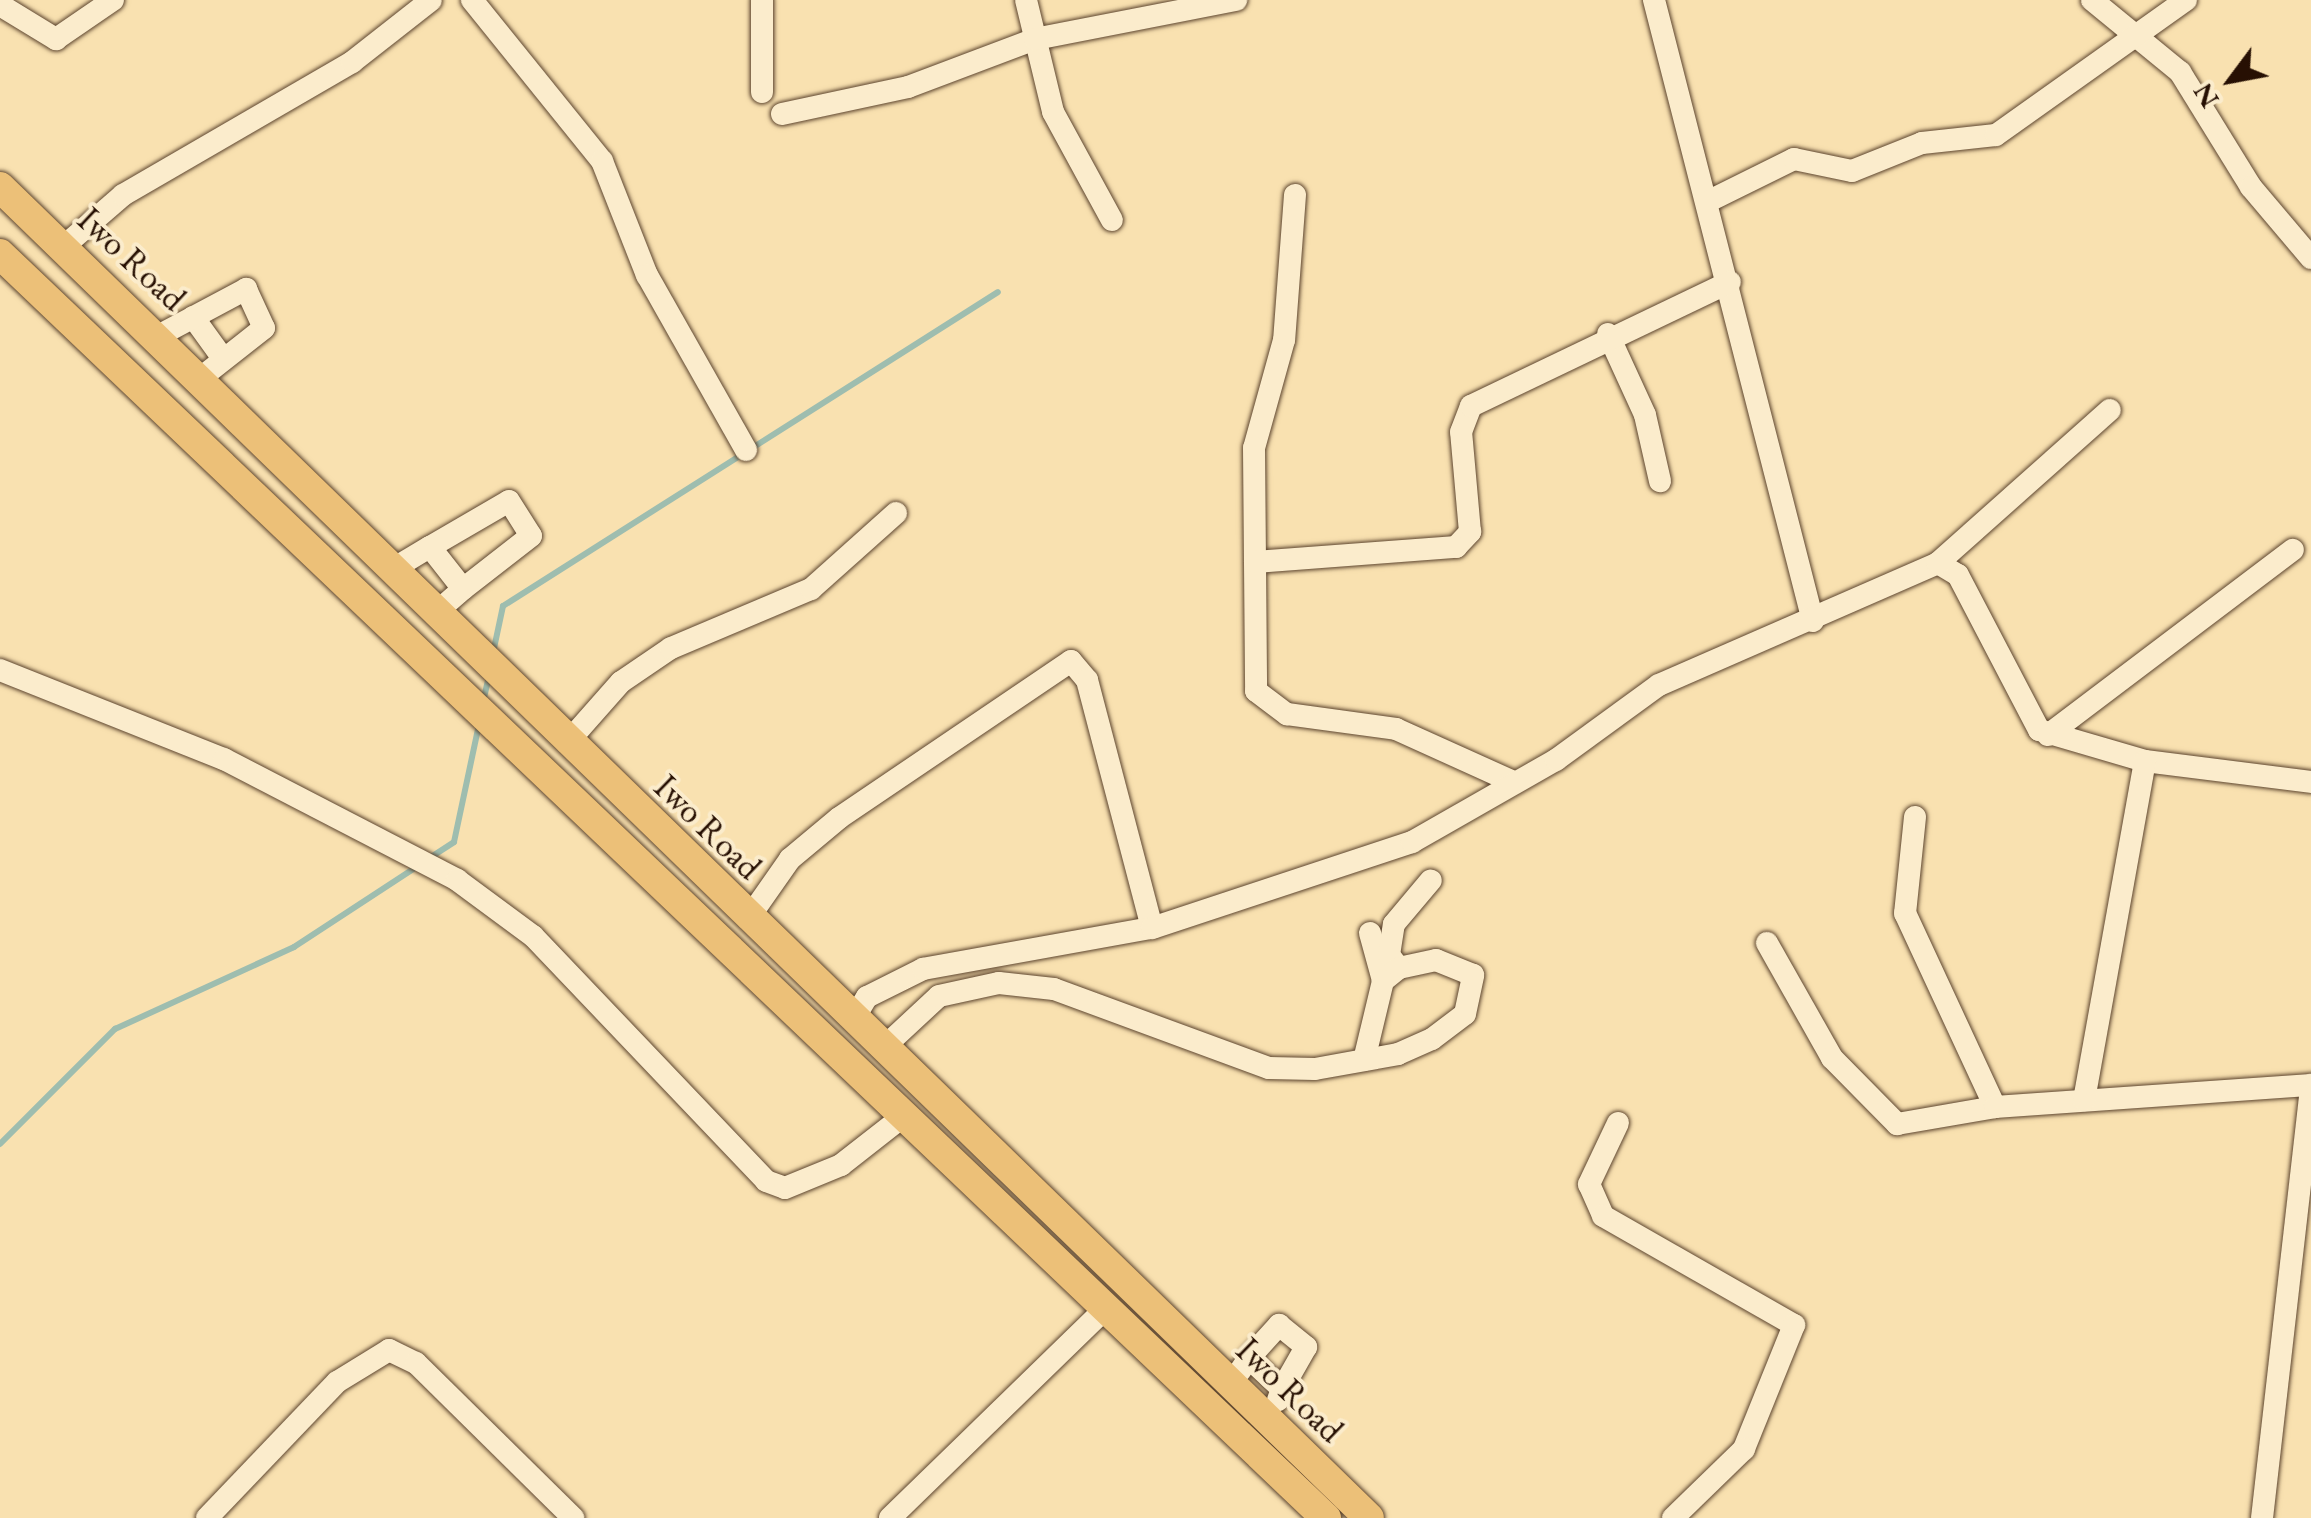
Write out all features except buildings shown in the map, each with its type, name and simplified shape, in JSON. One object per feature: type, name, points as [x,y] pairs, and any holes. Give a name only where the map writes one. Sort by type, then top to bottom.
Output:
[{"type":"main road","name":"Iwo Road","points":[[0,187],[160,335],[212,367],[398,566],[452,599],[509,688],[882,1048],[1230,1398],[1326,1518]]},
{"type":"main road","name":"Iwo Road","points":[[0,254],[470,704],[502,724],[1107,1306],[1230,1398],[1270,1422],[1369,1518]]},
{"type":"street","points":[[0,4],[56,39],[112,0]]},
{"type":"street","points":[[63,247],[123,195],[352,62],[430,0]]},
{"type":"street","points":[[472,0],[602,162],[647,275],[746,450]]},
{"type":"street","points":[[762,0],[762,92]]},
{"type":"street","points":[[1026,0],[1053,112],[1112,220]]},
{"type":"street","points":[[782,114],[908,87],[1035,39],[1236,0]]},
{"type":"street","points":[[1654,0],[1730,282],[1813,621]]},
{"type":"street","points":[[2092,0],[2180,72],[2251,186],[2311,258]]},
{"type":"street","points":[[1709,201],[1794,159],[1852,171],[1922,143],[1996,135],[2186,0]]},
{"type":"street","points":[[1296,195],[1284,340],[1254,448],[1252,665],[1266,706],[1396,729],[1511,781]]},
{"type":"street","points":[[1255,562],[1462,543],[1470,513],[1461,432],[1471,406],[1608,334],[1730,282]]},
{"type":"street","points":[[160,335],[238,286],[266,316],[264,328],[212,367],[193,316]]},
{"type":"street","points":[[1608,334],[1645,415],[1660,482]]},
{"type":"street","points":[[853,1020],[866,997],[923,969],[1152,928],[1355,868],[1556,760],[1660,685],[1938,563],[2110,410]]},
{"type":"street","points":[[398,566],[509,500],[531,536],[452,599],[430,547]]},
{"type":"street","points":[[567,744],[621,682],[671,648],[812,588],[896,513]]},
{"type":"street","points":[[2048,735],[2293,550]]},
{"type":"street","points":[[1938,563],[1958,575],[2020,707],[2048,735],[2144,761],[2311,782]]},
{"type":"street","points":[[748,918],[790,859],[839,818],[1070,662],[1087,680],[1152,928]]},
{"type":"street","points":[[0,670],[224,759],[456,880],[533,936],[766,1181],[785,1188],[841,1165],[906,1114]]},
{"type":"street","points":[[2084,1100],[2144,761]]},
{"type":"street","points":[[1915,817],[1905,913],[1995,1107]]},
{"type":"street","points":[[1364,1060],[1391,974],[1389,954],[1394,924],[1431,880]]},
{"type":"street","points":[[1370,933],[1391,974]]},
{"type":"street","points":[[1767,944],[1832,1058],[1885,1120],[1920,1125],[1995,1107],[2311,1085],[2302,1252],[2262,1518]]},
{"type":"street","points":[[882,1048],[938,996],[998,983],[1054,989],[1270,1068],[1364,1060],[1432,1039],[1465,1014],[1473,975],[1436,960],[1391,974]]},
{"type":"street","points":[[1618,1123],[1589,1184],[1603,1216],[1794,1325],[1744,1449],[1673,1518]]},
{"type":"street","points":[[890,1518],[1107,1306]]},
{"type":"street","points":[[1230,1398],[1249,1358],[1278,1325],[1306,1346],[1282,1389],[1270,1422]]},
{"type":"street","points":[[207,1518],[337,1382],[389,1350],[416,1363],[573,1518]]},
{"type":"street","points":[[1249,1358],[1282,1389]]},
{"type":"waterway","points":[[493,653],[503,606],[998,292]]},
{"type":"waterway","points":[[483,702],[489,675]]},
{"type":"waterway","points":[[428,859],[454,842],[479,724]]},
{"type":"waterway","points":[[0,1144],[115,1029],[294,947],[418,866]]}]
